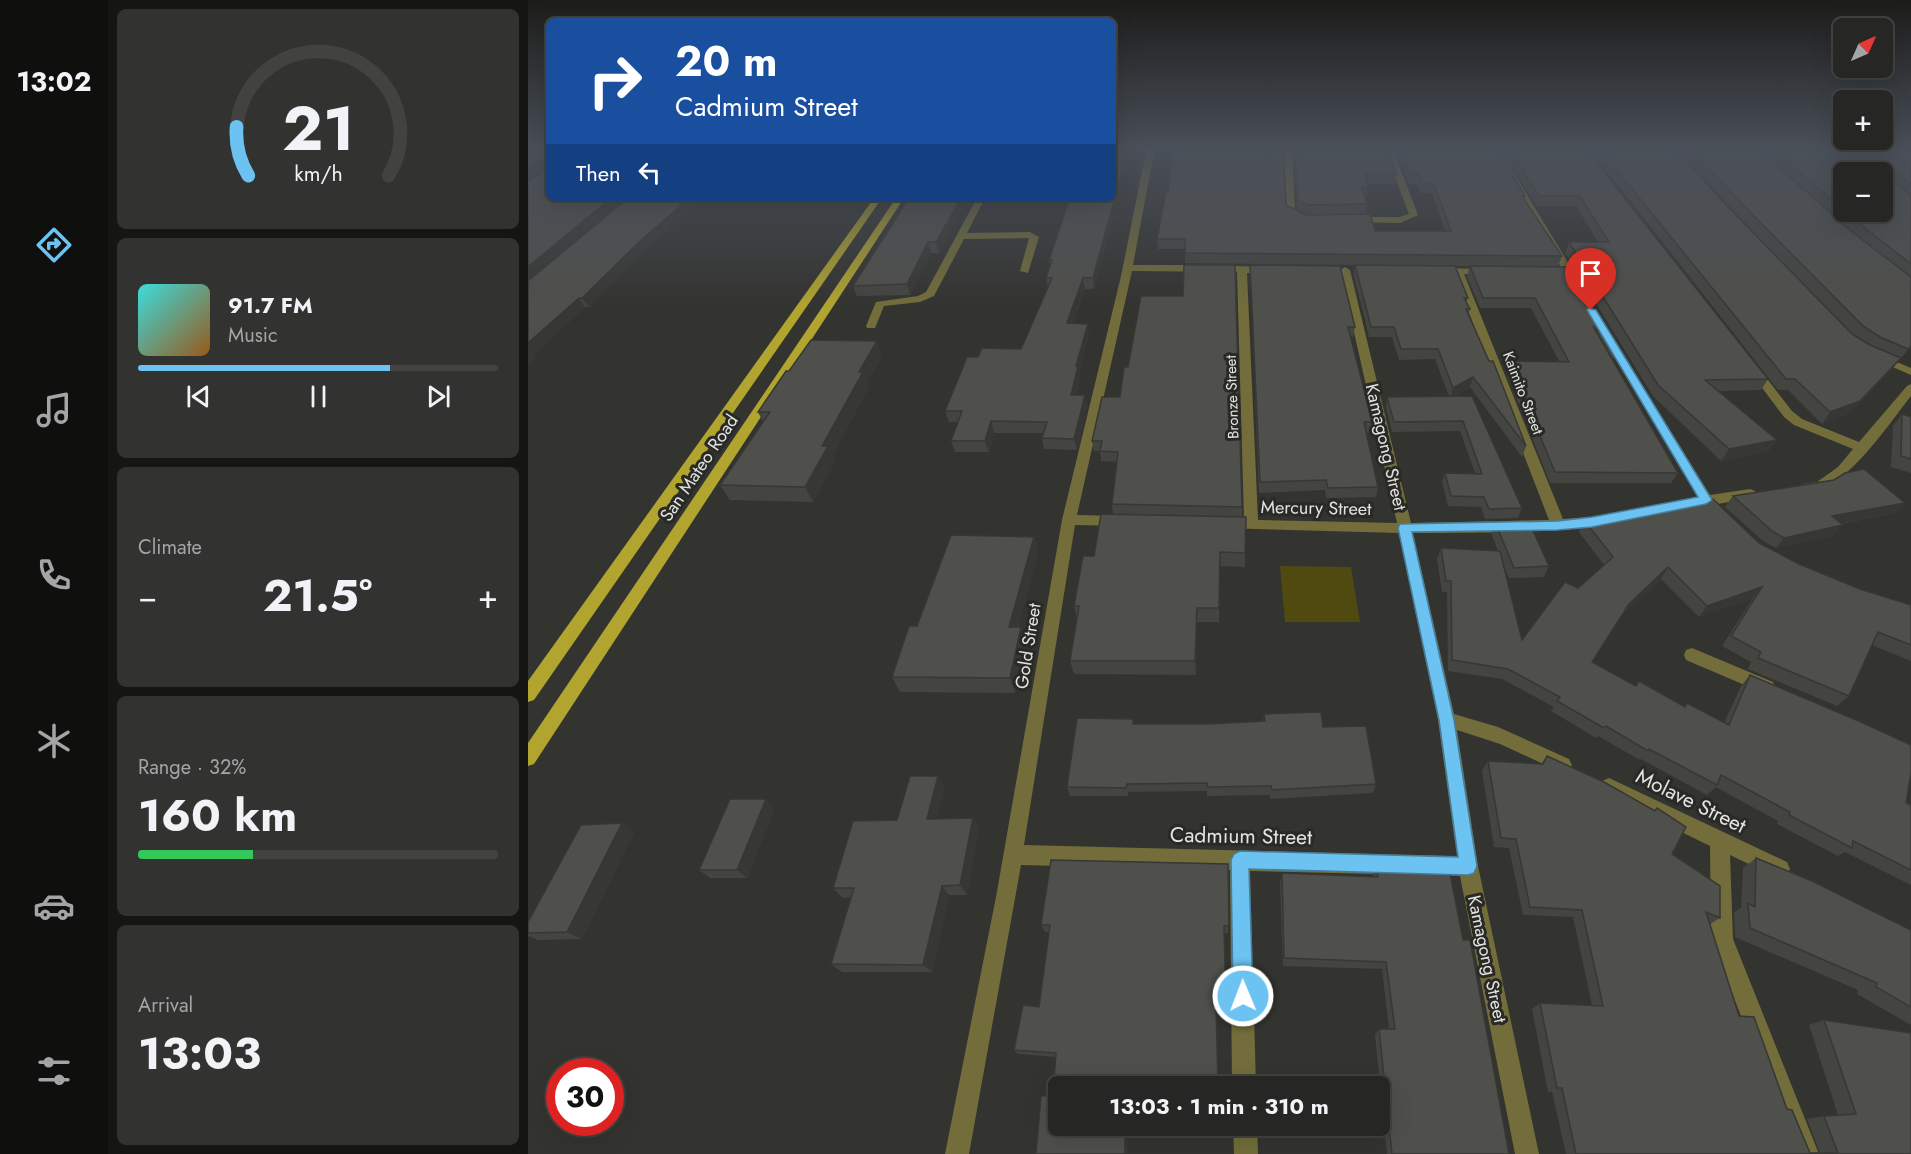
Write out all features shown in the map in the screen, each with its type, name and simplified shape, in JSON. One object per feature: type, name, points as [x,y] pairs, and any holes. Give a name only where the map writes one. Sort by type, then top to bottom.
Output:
[{"type":"main road","name":"San Mateo Road","points":[[528,695],[876,201]]},
{"type":"main road","name":"San Mateo Road","points":[[528,758],[898,201]]},
{"type":"street","points":[[872,326],[880,304],[920,299],[930,294],[979,201]]},
{"type":"street","name":"Gold Street","points":[[957,1154],[1014,855],[1069,520],[1128,268],[1140,201]]},
{"type":"street","points":[[1290,201],[1291,213],[1306,220],[1318,220]]},
{"type":"street","points":[[1342,220],[1409,219],[1414,215],[1409,201]]},
{"type":"street","points":[[1526,201],[1581,292]]},
{"type":"street","points":[[961,236],[1030,235],[1034,237],[1025,271]]},
{"type":"street","points":[[1128,268],[1275,270]]},
{"type":"street","name":"Bronze Street","points":[[1242,269],[1251,524]]},
{"type":"street","name":"Kamagong Street","points":[[1345,270],[1405,528],[1446,720],[1468,866],[1527,1154]]},
{"type":"street","points":[[1424,271],[1501,272]]},
{"type":"street","name":"Kaimito Street","points":[[1458,272],[1558,525]]},
{"type":"street","points":[[1552,272],[1569,273]]},
{"type":"street","points":[[1598,322],[1706,500],[1721,514]]},
{"type":"street","points":[[1867,352],[1911,372]]},
{"type":"street","points":[[1746,360],[1788,414],[1798,422],[1862,448]]},
{"type":"street","points":[[1797,488],[1820,486],[1843,470],[1911,388]]},
{"type":"street","points":[[1666,508],[1762,493]]},
{"type":"street","name":"Mercury Street","points":[[1206,523],[1405,528],[1558,525],[1621,518]]},
{"type":"street","points":[[1069,520],[1137,521]]},
{"type":"street","points":[[1692,655],[1780,692]]},
{"type":"street","name":"Molave Street","points":[[1446,720],[1476,726],[1499,735],[1794,877]]},
{"type":"street","points":[[1720,840],[1722,939],[1807,1154]]},
{"type":"street","name":"Cadmium Street","points":[[1014,855],[1468,866]]},
{"type":"street","points":[[1240,860],[1244,1076]]},
{"type":"street","points":[[1245,1136],[1246,1154]]},
{"type":"shaded area","points":[[1280,566],[1351,567],[1360,622],[1285,622]]},
{"type":"building","points":[[528,201],[607,201],[528,267]]},
{"type":"building","points":[[624,201],[684,201],[582,298],[579,298],[528,343],[528,281]]},
{"type":"building","points":[[907,201],[959,201],[936,242],[928,242],[907,284],[853,286]]},
{"type":"building","points":[[1069,201],[1114,201],[1093,278],[1083,278],[1067,323],[1088,324],[1076,366],[1078,366],[1071,395],[1085,395],[1074,439],[1042,438],[1047,422],[991,421],[985,441],[951,441],[962,411],[945,411],[967,357],[978,357],[982,348],[1021,349],[1052,278],[1046,278],[1052,260],[1049,260]]},
{"type":"building","points":[[1164,201],[1286,201],[1286,205],[1306,215],[1370,214],[1375,231],[1451,231],[1440,201],[1525,201],[1562,256],[1185,253],[1185,239],[1157,239]]},
{"type":"building","points":[[1300,201],[1366,201],[1367,204],[1308,205]]},
{"type":"building","points":[[1583,201],[1627,201],[1768,379],[1705,380],[1777,440],[1729,449],[1658,385],[1569,242],[1609,242]]},
{"type":"building","points":[[1642,201],[1722,201],[1852,334],[1870,345],[1901,358],[1860,401],[1830,412],[1795,379],[1786,379]]},
{"type":"building","points":[[1739,201],[1817,201],[1833,215],[1833,222],[1841,222],[1911,277],[1911,346],[1908,349],[1880,337],[1863,326]]},
{"type":"building","points":[[1893,201],[1911,201],[1911,264],[1858,222],[1893,222]]},
{"type":"building","points":[[1184,265],[1235,265],[1242,507],[1112,504],[1118,452],[1100,451],[1102,441],[1092,441],[1102,397],[1120,397],[1124,367],[1128,367],[1141,296],[1183,296]]},
{"type":"building","points":[[1250,265],[1340,266],[1355,327],[1348,327],[1366,397],[1371,397],[1376,422],[1364,422],[1378,487],[1328,488],[1326,480],[1260,482]]},
{"type":"building","points":[[1355,265],[1455,266],[1468,298],[1464,298],[1470,309],[1466,309],[1489,361],[1493,361],[1526,446],[1473,377],[1453,388],[1438,349],[1401,349],[1394,327],[1371,327]]},
{"type":"building","points":[[1470,266],[1568,267],[1618,349],[1593,326],[1678,473],[1555,472],[1509,361],[1569,362],[1535,298],[1483,298]]},
{"type":"building","points":[[811,340],[877,341],[859,372],[863,372],[822,446],[828,446],[805,487],[720,485],[770,412],[758,412]]},
{"type":"building","points":[[1472,396],[1522,508],[1489,509],[1484,497],[1451,496],[1445,473],[1482,474],[1463,421],[1394,422],[1387,397]]},
{"type":"building","points":[[1902,414],[1911,417],[1911,459],[1901,456]]},
{"type":"building","points":[[1864,469],[1905,503],[1832,516],[1843,525],[1784,538],[1772,531],[1733,496],[1834,480],[1845,473]]},
{"type":"building","points":[[1703,498],[1707,501],[1713,499],[1759,543],[1799,564],[1860,589],[1911,605],[1911,645],[1878,632],[1849,696],[1758,658],[1761,652],[1731,636],[1762,587],[1707,606],[1668,567],[1629,604],[1592,662],[1636,686],[1639,681],[1685,707],[1687,703],[1729,725],[1750,675],[1911,745],[1911,773],[1906,803],[1911,805],[1911,870],[1853,841],[1852,848],[1789,815],[1790,812],[1721,775],[1717,785],[1649,749],[1648,751],[1557,701],[1560,697],[1508,669],[1452,660],[1451,581],[1446,581],[1441,548],[1500,551],[1522,640],[1565,582],[1578,588],[1613,557],[1584,520]]},
{"type":"building","points":[[1101,514],[1246,517],[1245,553],[1220,552],[1219,608],[1197,608],[1195,661],[1070,661],[1079,606],[1074,606],[1083,556],[1094,556]]},
{"type":"building","points":[[1495,522],[1529,522],[1549,566],[1514,568]]},
{"type":"building","points":[[951,535],[1034,537],[1009,627],[1021,627],[1010,678],[892,677],[909,626],[917,626]]},
{"type":"building","points":[[1321,712],[1323,727],[1366,726],[1376,784],[1272,790],[1271,786],[1207,787],[1207,783],[1127,784],[1126,788],[1067,787],[1077,718],[1133,719],[1133,724],[1207,724],[1265,721],[1264,714]]},
{"type":"building","points":[[1547,756],[1604,782],[1655,811],[1657,808],[1686,827],[1672,854],[1720,886],[1720,918],[1706,912],[1739,1016],[1754,1017],[1787,1109],[1792,1110],[1810,1153],[1838,1153],[1824,1116],[1856,1114],[1824,1020],[1911,1033],[1911,1154],[1576,1154],[1562,1088],[1557,1088],[1540,1003],[1603,1006],[1582,910],[1530,907],[1516,839],[1501,838],[1488,761],[1543,764]]},
{"type":"building","points":[[910,776],[938,776],[927,819],[973,818],[960,885],[942,886],[923,965],[831,964],[854,888],[833,888],[853,821],[897,820]]},
{"type":"building","points":[[730,799],[766,799],[737,870],[699,870]]},
{"type":"building","points":[[622,823],[567,932],[528,933],[528,922],[581,825]]},
{"type":"building","points":[[1756,858],[1812,881],[1911,930],[1911,1007],[1876,987],[1877,983],[1750,928],[1748,903],[1755,907]]},
{"type":"building","points":[[1051,860],[1228,864],[1229,926],[1224,926],[1226,1006],[1216,1006],[1218,1076],[1054,1076],[1056,1053],[1014,1050],[1023,1005],[1039,1007],[1050,925],[1041,925]]},
{"type":"building","points":[[1376,867],[1449,868],[1463,940],[1470,940],[1509,1154],[1392,1154],[1390,1076],[1384,1076],[1379,1029],[1395,1029],[1386,962],[1284,958],[1282,873],[1378,877]]},
{"type":"building","points":[[1048,1095],[1048,1136],[1125,1136],[1125,1154],[1036,1154],[1041,1096]]},
{"type":"route","points":[[1243,996],[1240,860],[1468,866],[1446,720],[1405,528],[1558,525],[1592,522],[1706,500],[1591,310]]}]
